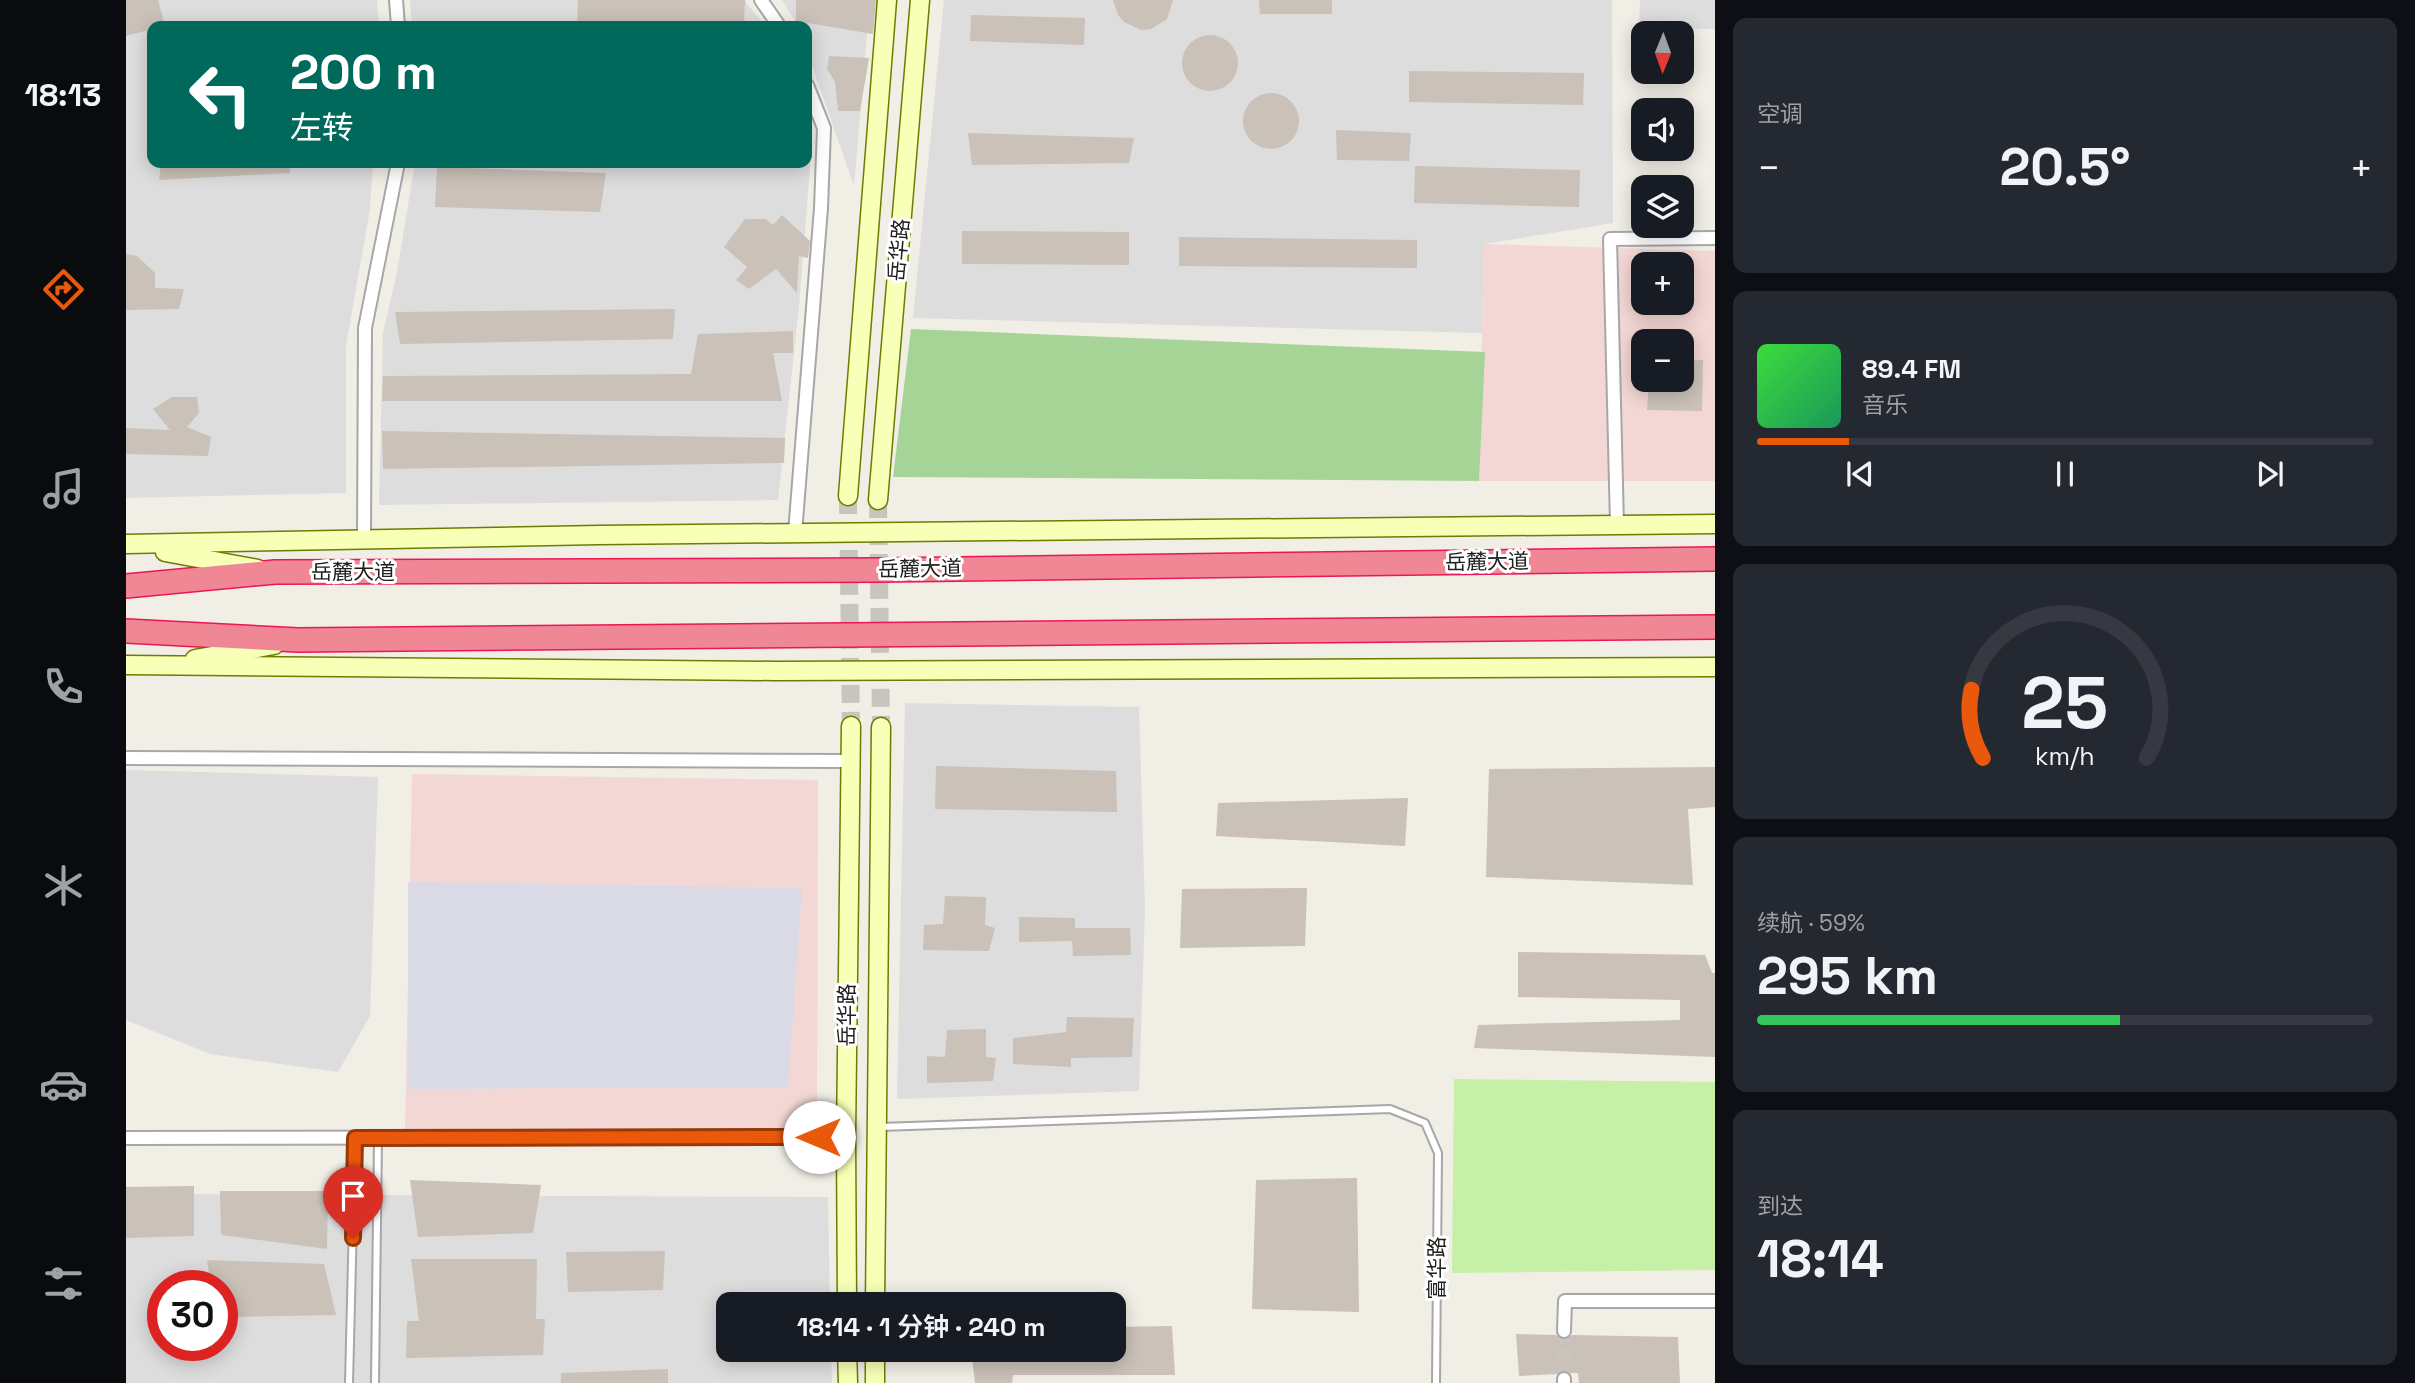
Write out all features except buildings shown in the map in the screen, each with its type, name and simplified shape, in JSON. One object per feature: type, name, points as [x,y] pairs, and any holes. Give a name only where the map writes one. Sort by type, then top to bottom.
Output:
[{"type":"highway","name":"岳麓大道","points":[[126,586],[275,572],[880,570],[1715,559]]},
{"type":"highway","points":[[126,631],[298,640],[1715,627]]},
{"type":"street","points":[[396,0],[398,21]]},
{"type":"street","points":[[761,0],[776,21]]},
{"type":"street","name":"岳华路","points":[[848,496],[887,0]]},
{"type":"street","name":"岳华路","points":[[878,500],[920,0]]},
{"type":"street","points":[[795,533],[821,208],[824,128],[812,98]]},
{"type":"street","points":[[365,540],[365,328],[397,168]]},
{"type":"street","points":[[1617,526],[1610,239],[1715,238]]},
{"type":"street","points":[[126,544],[795,533],[1715,524]]},
{"type":"street","points":[[126,544],[275,572]]},
{"type":"street","points":[[157,666],[298,640]]},
{"type":"street","points":[[126,665],[777,671],[1715,667]]},
{"type":"street","name":"岳华路","points":[[847,1292],[851,726]]},
{"type":"street","name":"岳华路","points":[[875,1292],[881,727]]},
{"type":"street","points":[[126,758],[849,761]]},
{"type":"street","points":[[126,1138],[846,1137]]},
{"type":"street","points":[[1564,1332],[1564,1301],[1715,1301]]},
{"type":"street","points":[[847,1362],[848,1383]]},
{"type":"street","points":[[875,1362],[875,1383]]},
{"type":"lane","name":"富华路","points":[[877,1127],[1391,1109],[1425,1123],[1438,1153],[1436,1383]]},
{"type":"lane","points":[[349,1383],[355,1138]]},
{"type":"lane","points":[[375,1383],[378,1138]]},
{"type":"shaded area","points":[[126,0],[377,0],[379,21],[147,21],[147,168],[373,168],[370,209],[346,346],[346,493],[126,498]]},
{"type":"shaded area","points":[[410,0],[744,0],[761,21],[412,21]]},
{"type":"shaded area","points":[[782,0],[870,0],[854,186],[812,65],[812,21],[795,21]]},
{"type":"shaded area","points":[[944,0],[1612,0],[1613,223],[1484,244],[1482,333],[913,318]]},
{"type":"shaded area","points":[[1640,0],[1715,0],[1715,29],[1694,29],[1694,21],[1639,21]]},
{"type":"shaded area","points":[[414,168],[810,168],[799,306],[778,500],[379,505],[383,333],[397,272]]},
{"type":"shaded area","points":[[1484,244],[1715,251],[1715,481],[1479,481]]},
{"type":"shaded area","points":[[905,703],[1139,707],[1145,910],[1139,1091],[897,1099]]},
{"type":"shaded area","points":[[126,770],[378,777],[370,1016],[338,1072],[210,1054],[126,1020]]},
{"type":"shaded area","points":[[412,774],[818,780],[817,1128],[405,1133]]},
{"type":"shaded area","points":[[408,882],[802,888],[788,1087],[408,1089]]},
{"type":"shaded area","points":[[126,1194],[828,1197],[830,1292],[716,1292],[716,1362],[831,1362],[832,1383],[126,1383]]},
{"type":"green space","points":[[911,329],[1485,352],[1479,481],[893,477]]},
{"type":"green space","points":[[1454,1079],[1715,1082],[1715,1270],[1452,1273]]},
{"type":"tunnel","points":[[848,496],[851,726]]},
{"type":"tunnel","points":[[878,500],[881,727]]},
{"type":"tunnel","points":[[1564,1331],[1564,1379]]},
{"type":"route","points":[[353,1238],[355,1138],[819,1137]]}]
